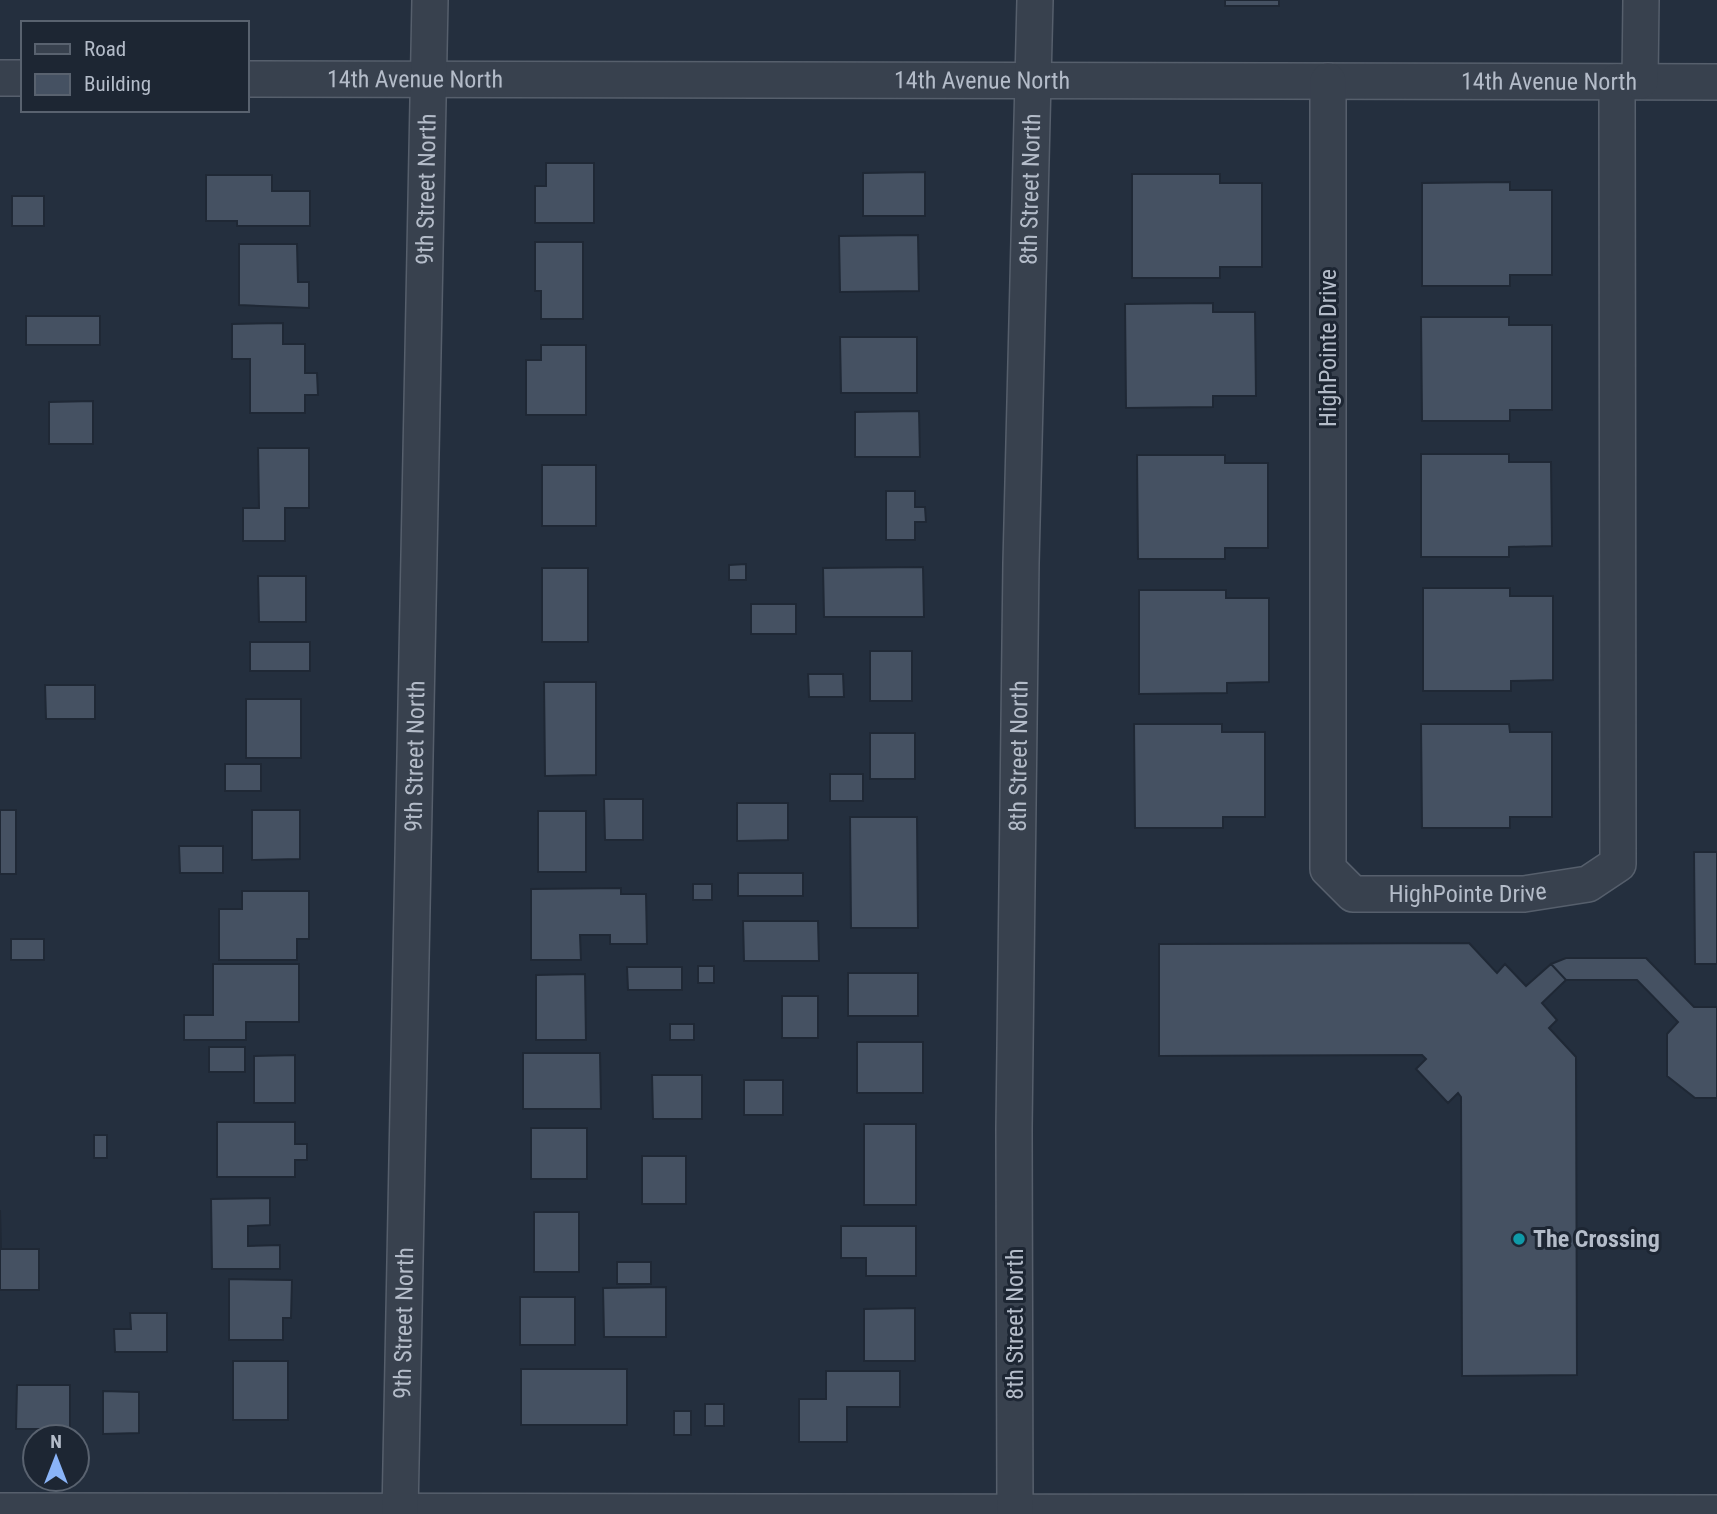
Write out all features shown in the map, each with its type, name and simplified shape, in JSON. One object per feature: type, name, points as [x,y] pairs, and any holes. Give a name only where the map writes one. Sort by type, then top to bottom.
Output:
[{"type":"street","name":"9th Street North","points":[[400,1512],[430,0]]},
{"type":"street","name":"8th Street North","points":[[1015,1513],[1014,1129],[1021,563],[1035,0]]},
{"type":"street","points":[[1628,81],[1641,0]]},
{"type":"street","points":[[0,78],[21,78]]},
{"type":"street","name":"14th Avenue North","points":[[248,79],[1717,82]]},
{"type":"street","name":"HighPointe Drive","points":[[1328,81],[1328,869],[1353,894],[1524,894],[1588,884],[1618,864],[1628,81]]},
{"type":"street","points":[[0,1511],[1717,1513]]},
{"type":"building","points":[[1225,0],[1279,0],[1279,6],[1225,6]]},
{"type":"building","points":[[546,163],[594,163],[594,223],[535,223],[535,186],[546,186]]},
{"type":"building","points":[[925,172],[925,216],[863,216],[863,173]]},
{"type":"building","points":[[1132,174],[1220,174],[1220,183],[1262,183],[1262,267],[1220,267],[1220,278],[1132,278]]},
{"type":"building","points":[[206,175],[272,175],[272,191],[310,191],[310,226],[237,226],[237,221],[206,221]]},
{"type":"building","points":[[1510,182],[1510,190],[1552,190],[1552,275],[1510,275],[1510,286],[1422,286],[1422,183]]},
{"type":"building","points":[[12,196],[44,196],[44,226],[12,226]]},
{"type":"building","points":[[918,235],[919,291],[840,292],[839,236]]},
{"type":"building","points":[[535,242],[583,242],[583,319],[541,319],[541,291],[535,291]]},
{"type":"building","points":[[239,244],[297,244],[298,282],[309,282],[309,308],[239,305]]},
{"type":"building","points":[[1213,303],[1213,312],[1255,312],[1256,396],[1213,396],[1213,407],[1126,408],[1125,304]]},
{"type":"building","points":[[26,316],[100,316],[100,345],[26,345]]},
{"type":"building","points":[[1421,317],[1509,317],[1509,325],[1552,325],[1552,410],[1510,410],[1510,421],[1422,421]]},
{"type":"building","points":[[283,323],[283,344],[305,344],[305,373],[317,373],[318,395],[305,395],[305,413],[250,413],[250,359],[232,359],[232,324]]},
{"type":"building","points":[[840,337],[917,337],[917,393],[841,393]]},
{"type":"building","points":[[541,345],[586,345],[586,415],[526,415],[526,360],[541,360]]},
{"type":"building","points":[[93,401],[93,444],[49,444],[49,402]]},
{"type":"building","points":[[919,411],[920,457],[855,457],[855,412]]},
{"type":"building","points":[[258,448],[309,448],[309,508],[285,508],[285,541],[243,541],[243,508],[259,508]]},
{"type":"building","points":[[1421,454],[1509,454],[1509,462],[1551,462],[1552,546],[1509,547],[1509,557],[1421,557]]},
{"type":"building","points":[[1137,455],[1225,455],[1225,463],[1268,463],[1268,548],[1225,548],[1225,559],[1138,559]]},
{"type":"building","points":[[542,465],[596,465],[596,526],[542,526]]},
{"type":"building","points":[[886,491],[915,491],[915,507],[925,507],[926,522],[915,522],[915,540],[886,540]]},
{"type":"building","points":[[746,564],[746,580],[729,580],[729,565]]},
{"type":"building","points":[[923,567],[924,617],[824,617],[823,568]]},
{"type":"building","points":[[542,568],[588,568],[588,642],[542,642]]},
{"type":"building","points":[[258,576],[306,576],[306,622],[259,622]]},
{"type":"building","points":[[1423,588],[1510,588],[1510,596],[1553,596],[1553,680],[1511,681],[1511,691],[1423,691]]},
{"type":"building","points":[[1139,590],[1226,590],[1226,598],[1269,598],[1269,682],[1227,683],[1227,693],[1139,694]]},
{"type":"building","points":[[751,604],[796,604],[796,634],[751,634]]},
{"type":"building","points":[[250,642],[310,642],[310,671],[250,671]]},
{"type":"building","points":[[870,651],[912,651],[912,701],[870,701]]},
{"type":"building","points":[[808,674],[843,674],[844,697],[809,697]]},
{"type":"building","points":[[544,682],[596,682],[596,775],[545,776]]},
{"type":"building","points":[[45,685],[95,685],[95,719],[46,719]]},
{"type":"building","points":[[246,699],[301,699],[301,758],[246,758]]},
{"type":"building","points":[[1134,724],[1222,724],[1222,732],[1265,732],[1265,817],[1223,817],[1223,828],[1135,828]]},
{"type":"building","points":[[1421,724],[1509,724],[1510,732],[1552,732],[1552,817],[1510,817],[1510,828],[1422,828]]},
{"type":"building","points":[[870,733],[915,733],[915,779],[870,779]]},
{"type":"building","points":[[225,764],[261,764],[261,791],[225,791]]},
{"type":"building","points":[[830,774],[863,774],[863,801],[830,801]]},
{"type":"building","points":[[604,799],[643,799],[643,840],[605,840]]},
{"type":"building","points":[[737,803],[788,803],[788,840],[737,841]]},
{"type":"building","points":[[0,810],[16,810],[16,874],[0,874]]},
{"type":"building","points":[[252,810],[300,810],[300,859],[252,860]]},
{"type":"building","points":[[538,811],[586,811],[586,872],[538,872]]},
{"type":"building","points":[[850,817],[917,817],[918,928],[851,928]]},
{"type":"building","points":[[179,846],[223,846],[223,873],[180,873]]},
{"type":"building","points":[[1694,852],[1717,852],[1717,964],[1695,964]]},
{"type":"building","points":[[738,873],[803,873],[803,896],[738,896]]},
{"type":"building","points":[[693,884],[712,884],[712,900],[693,900]]},
{"type":"building","points":[[621,888],[621,894],[646,894],[647,944],[610,944],[610,935],[580,935],[581,960],[531,960],[531,889]]},
{"type":"building","points":[[242,891],[309,891],[309,939],[297,939],[297,960],[219,960],[219,909],[242,909]]},
{"type":"building","points":[[743,921],[818,921],[819,961],[744,961]]},
{"type":"building","points":[[11,939],[44,939],[44,960],[11,960]]},
{"type":"building","name":"The Crossing","points":[[1469,943],[1497,973],[1505,964],[1526,986],[1551,964],[1566,980],[1542,1003],[1557,1020],[1549,1028],[1576,1057],[1577,1375],[1462,1376],[1461,1097],[1458,1093],[1448,1103],[1416,1069],[1426,1059],[1422,1055],[1159,1056],[1159,944]]},
{"type":"building","points":[[1566,958],[1646,958],[1694,1007],[1717,1007],[1717,1098],[1695,1098],[1667,1076],[1667,1034],[1678,1022],[1637,980],[1566,980],[1551,964]]},
{"type":"building","points":[[213,964],[299,964],[299,1022],[246,1022],[246,1040],[184,1040],[184,1015],[213,1015]]},
{"type":"building","points":[[698,966],[714,966],[714,983],[698,983]]},
{"type":"building","points":[[627,967],[682,967],[682,990],[628,990]]},
{"type":"building","points":[[848,973],[918,973],[918,1016],[848,1016]]},
{"type":"building","points":[[585,974],[586,1040],[536,1040],[536,975]]},
{"type":"building","points":[[782,996],[818,996],[818,1038],[782,1038]]},
{"type":"building","points":[[670,1024],[694,1024],[694,1040],[670,1040]]},
{"type":"building","points":[[857,1042],[923,1042],[923,1093],[857,1093]]},
{"type":"building","points":[[209,1047],[245,1047],[245,1072],[209,1072]]},
{"type":"building","points":[[523,1053],[600,1053],[601,1109],[523,1109]]},
{"type":"building","points":[[295,1055],[295,1103],[254,1103],[254,1056]]},
{"type":"building","points":[[652,1075],[702,1075],[702,1119],[653,1119]]},
{"type":"building","points":[[744,1080],[783,1080],[783,1115],[744,1115]]},
{"type":"building","points":[[217,1122],[295,1122],[295,1144],[307,1144],[307,1160],[295,1160],[295,1177],[217,1177]]},
{"type":"building","points":[[864,1124],[916,1124],[916,1205],[864,1205]]},
{"type":"building","points":[[531,1128],[587,1128],[587,1179],[531,1179]]},
{"type":"building","points":[[94,1135],[107,1135],[107,1158],[94,1158]]},
{"type":"building","points":[[642,1156],[686,1156],[686,1204],[642,1204]]},
{"type":"building","points":[[270,1198],[270,1225],[248,1226],[248,1246],[280,1245],[280,1269],[212,1269],[211,1199]]},
{"type":"building","points":[[0,1210],[1,1249],[39,1249],[39,1290],[0,1290]]},
{"type":"building","points":[[534,1212],[579,1212],[579,1272],[534,1272]]},
{"type":"building","points":[[841,1226],[916,1226],[916,1276],[866,1276],[866,1258],[841,1258]]},
{"type":"building","points":[[617,1262],[651,1262],[651,1284],[617,1284]]},
{"type":"building","points":[[229,1279],[292,1280],[291,1318],[283,1318],[283,1340],[229,1340]]},
{"type":"building","points":[[666,1287],[666,1337],[604,1337],[603,1288]]},
{"type":"building","points":[[520,1297],[575,1297],[575,1345],[520,1345]]},
{"type":"building","points":[[915,1308],[915,1361],[864,1361],[864,1309]]},
{"type":"building","points":[[130,1313],[167,1313],[167,1352],[115,1352],[114,1329],[131,1329]]},
{"type":"building","points":[[233,1361],[288,1361],[288,1420],[233,1420]]},
{"type":"building","points":[[521,1369],[627,1369],[627,1425],[521,1425]]},
{"type":"building","points":[[826,1371],[900,1371],[900,1407],[847,1407],[847,1442],[799,1442],[799,1399],[826,1399]]},
{"type":"building","points":[[17,1385],[70,1385],[70,1423],[21,1423],[21,1429],[16,1429]]},
{"type":"building","points":[[103,1391],[139,1392],[139,1433],[103,1434]]},
{"type":"building","points":[[705,1404],[724,1404],[724,1426],[705,1426]]},
{"type":"building","points":[[674,1411],[691,1411],[691,1435],[674,1435]]},
{"type":"place","name":"The Crossing","points":[[1519,1239]]}]
